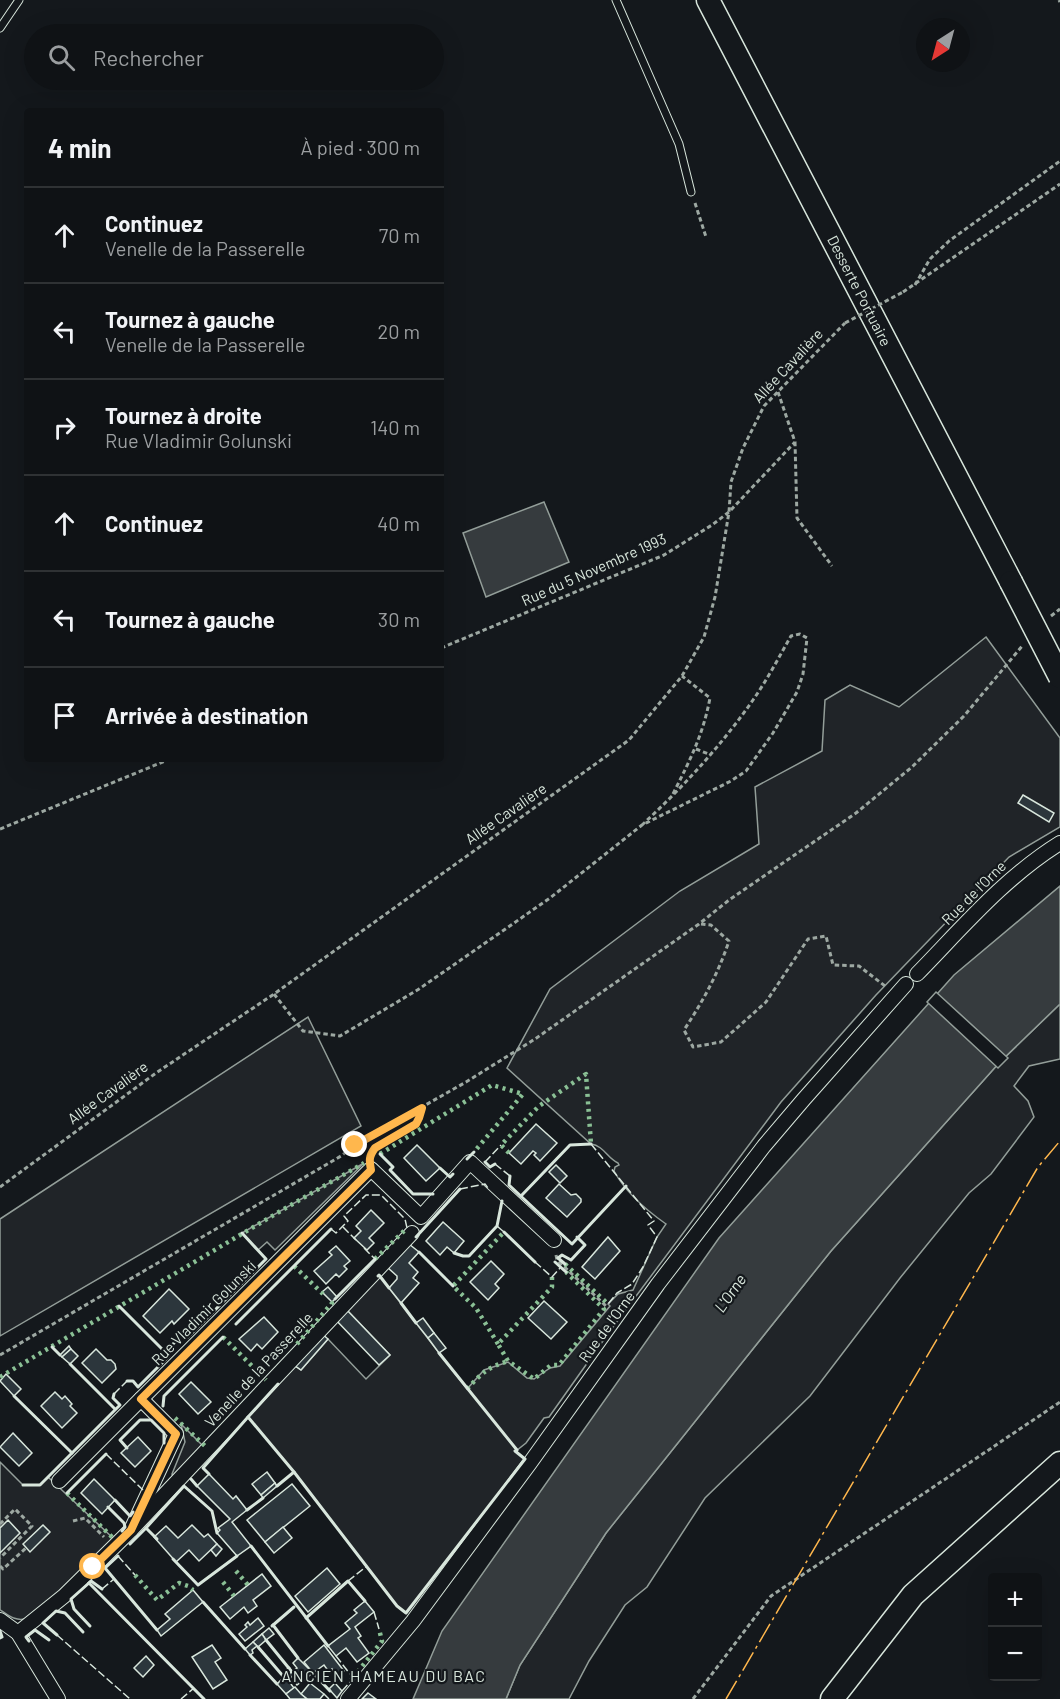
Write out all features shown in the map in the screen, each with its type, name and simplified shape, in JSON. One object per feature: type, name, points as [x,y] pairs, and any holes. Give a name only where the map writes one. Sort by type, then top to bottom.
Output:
[{"type":"main road","name":"Desserte Portuaire","points":[[708,0],[1060,677]]},
{"type":"main road","points":[[832,1699],[913,1595],[1060,1463]]},
{"type":"street","name":"Rue de l'Orne","points":[[917,974],[1015,875],[1060,843]]},
{"type":"street","name":"Rue de l'Orne","points":[[348,1699],[413,1621],[658,1284],[764,1146],[906,984]]},
{"type":"street","points":[[371,1170],[421,1217],[470,1162],[554,1240]]},
{"type":"street","name":"Rue Vladimir Golunski","points":[[59,1480],[371,1170]]},
{"type":"street","name":"Venelle de la Passerelle","points":[[18,1633],[64,1596],[131,1530],[412,1233]]},
{"type":"street","name":"Venelle de la Passerelle","points":[[131,1530],[176,1434],[141,1399]]},
{"type":"street","points":[[0,1620],[18,1633],[58,1699]]},
{"type":"lane","points":[[0,28],[19,0]]},
{"type":"lane","points":[[616,0],[679,144],[691,192]]},
{"type":"path","points":[[915,285],[930,259],[949,241],[1060,161]]},
{"type":"path","name":"Allée Cavalière","points":[[0,1187],[156,1073],[274,994],[629,740],[682,676],[704,637],[715,597],[729,512],[731,482],[743,448],[764,406],[845,323],[915,285],[1060,184]]},
{"type":"path","points":[[691,192],[706,237]]},
{"type":"path","points":[[778,392],[795,442],[797,518],[832,566]]},
{"type":"path","name":"Rue du 5 Novembre 1993","points":[[444,647],[664,555],[729,512],[795,442]]},
{"type":"path","points":[[1050,617],[1060,609]]},
{"type":"path","points":[[274,994],[303,1031],[340,1036],[419,989],[550,898],[642,825],[711,755],[754,699],[791,636],[800,634],[807,638],[803,674],[796,692],[773,733],[746,771],[731,781],[642,825]]},
{"type":"path","points":[[0,1355],[341,1156],[355,1145],[422,1108],[535,1039],[699,924],[729,900],[865,807],[912,767],[964,716],[1030,638]]},
{"type":"path","points":[[671,798],[696,749],[705,724],[710,698],[682,676]]},
{"type":"path","points":[[696,749],[711,755]]},
{"type":"path","points":[[0,829],[163,762]]},
{"type":"path","points":[[699,924],[711,925],[729,941],[720,968],[705,998],[684,1030],[693,1047],[721,1042],[766,1002],[808,939],[826,936],[833,965],[859,966],[885,985],[895,996]]},
{"type":"path","points":[[371,1170],[369,1160],[375,1148],[416,1124],[422,1108]]},
{"type":"path","points":[[554,1240],[557,1260],[606,1306]]},
{"type":"path","points":[[693,1699],[771,1596],[1060,1402]]},
{"type":"path","points":[[0,1524],[15,1509],[32,1526],[19,1536],[0,1558]]},
{"type":"path","points":[[73,1521],[85,1518],[101,1534]]},
{"type":"path","points":[[0,1566],[3,1569],[26,1548]]},
{"type":"shaded area","points":[[986,637],[1060,738],[1060,827],[1009,857],[876,995],[781,1102],[610,1331],[549,1417],[544,1418],[526,1443],[516,1451],[525,1459],[406,1613],[397,1606],[294,1472],[248,1417],[294,1365],[301,1370],[328,1339],[366,1379],[390,1355],[345,1308],[379,1275],[467,1389],[484,1370],[508,1362],[527,1378],[534,1379],[550,1368],[560,1366],[610,1306],[608,1304],[618,1294],[633,1290],[657,1237],[666,1224],[624,1187],[614,1171],[618,1163],[599,1147],[591,1144],[507,1068],[550,989],[680,891],[759,844],[755,787],[822,751],[825,700],[850,685],[899,707]]},
{"type":"shaded area","points":[[1060,1004],[1060,1059],[1029,1066],[1014,1086],[1028,1101],[1034,1117],[991,1174],[969,1193],[900,1278],[810,1396],[705,1498],[647,1587],[625,1605],[589,1661],[569,1699],[506,1699],[520,1665],[606,1533],[831,1251],[999,1063]]},
{"type":"shaded area","points":[[308,1017],[361,1126],[0,1336],[0,1219]]},
{"type":"shaded area","points":[[364,1163],[275,1250],[267,1242],[258,1250],[242,1233]]},
{"type":"shaded area","points":[[181,1424],[204,1447],[173,1478],[172,1474],[185,1442]]},
{"type":"shaded area","points":[[0,1462],[23,1485],[40,1485],[48,1477],[114,1539],[61,1592],[25,1619],[15,1618],[0,1610]]},
{"type":"water","points":[[544,502],[569,562],[486,597],[463,533]]},
{"type":"water","name":"L'Orne","points":[[1060,886],[1060,1004],[999,1063],[831,1251],[606,1533],[520,1665],[506,1699],[413,1699],[442,1631],[719,1238],[954,975]]},
{"type":"pier","points":[[936,992],[1008,1058],[998,1068],[927,1002]]},
{"type":"building","points":[[1023,795],[1054,813],[1049,822],[1018,803]]},
{"type":"building","points":[[536,1124],[557,1143],[540,1161],[533,1151],[521,1164],[509,1153]]},
{"type":"building","points":[[417,1145],[440,1168],[426,1181],[404,1158]]},
{"type":"building","points":[[556,1165],[567,1176],[560,1183],[549,1172]]},
{"type":"building","points":[[559,1184],[571,1195],[576,1194],[581,1199],[581,1202],[567,1217],[546,1198]]},
{"type":"building","points":[[371,1210],[384,1223],[369,1238],[374,1243],[367,1250],[354,1238],[361,1231],[356,1226]]},
{"type":"building","points":[[443,1222],[464,1241],[454,1253],[447,1247],[440,1255],[426,1241]]},
{"type":"building","points":[[608,1237],[620,1251],[595,1279],[582,1267]]},
{"type":"building","points":[[409,1244],[419,1252],[409,1263],[418,1272],[413,1278],[419,1283],[401,1303],[389,1288],[397,1276],[387,1267]]},
{"type":"building","points":[[336,1246],[350,1261],[344,1266],[347,1269],[339,1277],[336,1274],[326,1284],[314,1271],[332,1255],[329,1252]]},
{"type":"building","points":[[491,1261],[504,1274],[495,1284],[499,1288],[488,1300],[470,1282]]},
{"type":"building","points":[[328,1287],[337,1297],[332,1302],[322,1292]]},
{"type":"building","points":[[169,1289],[189,1309],[174,1324],[172,1321],[160,1333],[143,1316]]},
{"type":"building","points":[[544,1301],[567,1322],[551,1339],[528,1318]]},
{"type":"building","points":[[345,1308],[390,1355],[379,1365],[334,1318]]},
{"type":"building","points":[[264,1317],[278,1332],[262,1349],[257,1344],[251,1351],[239,1339]]},
{"type":"building","points":[[423,1318],[434,1333],[428,1338],[416,1323]]},
{"type":"building","points":[[321,1333],[328,1339],[301,1370],[294,1365]]},
{"type":"building","points":[[434,1333],[446,1348],[439,1353],[428,1338]]},
{"type":"building","points":[[69,1346],[71,1349],[62,1357],[60,1355]]},
{"type":"building","points":[[71,1349],[78,1356],[70,1364],[62,1357]]},
{"type":"building","points":[[96,1349],[107,1360],[115,1364],[116,1369],[102,1383],[82,1363]]},
{"type":"building","points":[[6,1374],[21,1389],[14,1396],[0,1381]]},
{"type":"building","points":[[191,1382],[211,1402],[198,1414],[179,1394]]},
{"type":"building","points":[[55,1392],[62,1399],[65,1396],[77,1413],[62,1428],[41,1406]]},
{"type":"building","points":[[13,1433],[32,1453],[19,1466],[0,1447]]},
{"type":"building","points":[[138,1437],[151,1451],[135,1467],[121,1453]]},
{"type":"building","points":[[267,1472],[275,1483],[261,1495],[252,1484]]},
{"type":"building","points":[[209,1474],[233,1499],[236,1496],[247,1510],[232,1522],[251,1546],[237,1556],[217,1533],[220,1530],[218,1528],[230,1519],[197,1486]]},
{"type":"building","points":[[94,1479],[115,1500],[102,1514],[81,1493]]},
{"type":"building","points":[[275,1483],[277,1486],[263,1498],[261,1495]]},
{"type":"building","points":[[292,1484],[310,1506],[265,1542],[247,1520]]},
{"type":"building","points":[[8,1520],[20,1533],[0,1553],[0,1528]]},
{"type":"building","points":[[43,1525],[50,1532],[30,1552],[23,1544]]},
{"type":"building","points":[[192,1525],[204,1537],[208,1534],[217,1544],[199,1561],[189,1550],[176,1562],[154,1537],[166,1526],[178,1538]]},
{"type":"building","points":[[283,1527],[292,1538],[274,1553],[265,1542]]},
{"type":"building","points":[[217,1544],[222,1549],[216,1556],[211,1550]]},
{"type":"building","points":[[327,1568],[340,1584],[308,1612],[295,1596]]},
{"type":"building","points":[[262,1574],[271,1586],[253,1600],[257,1606],[248,1613],[244,1607],[230,1619],[220,1607]]},
{"type":"building","points":[[193,1590],[203,1602],[161,1636],[157,1630],[170,1619],[165,1614]]},
{"type":"building","points":[[365,1601],[374,1612],[355,1627],[361,1636],[358,1638],[369,1653],[357,1662],[346,1648],[336,1656],[328,1646],[350,1629],[345,1623],[357,1613],[354,1610]]},
{"type":"building","points":[[258,1618],[264,1626],[245,1641],[239,1634],[247,1627],[245,1625],[248,1622],[250,1625]]},
{"type":"building","points":[[269,1628],[274,1634],[266,1640],[262,1634]]},
{"type":"building","points":[[262,1634],[266,1640],[258,1647],[253,1642]]},
{"type":"building","points":[[253,1642],[257,1646],[250,1655],[245,1649]]},
{"type":"building","points":[[212,1645],[221,1658],[215,1662],[227,1680],[213,1689],[192,1657]]},
{"type":"building","points":[[324,1645],[344,1671],[338,1678],[332,1669],[329,1672],[324,1665],[313,1673],[304,1662]]},
{"type":"building","points":[[146,1656],[154,1665],[143,1677],[134,1668]]},
{"type":"building","points":[[298,1658],[313,1673],[297,1685],[289,1674],[297,1668],[293,1663]]},
{"type":"building","points":[[285,1676],[294,1688],[286,1694],[277,1684]]},
{"type":"building","points":[[310,1683],[324,1694],[320,1699],[307,1699],[301,1694]]},
{"type":"building","points":[[335,1683],[342,1691],[337,1698],[329,1689]]},
{"type":"building","points":[[295,1687],[307,1699],[290,1699],[286,1694]]},
{"type":"building","points":[[368,1693],[376,1699],[362,1699]]},
{"type":"hedge","points":[[509,1153],[501,1145],[539,1106],[586,1074],[591,1144]]},
{"type":"hedge","points":[[380,1154],[492,1085],[523,1094],[474,1152]]},
{"type":"hedge","points":[[0,1377],[364,1163]]},
{"type":"hedge","points":[[375,1259],[407,1228]]},
{"type":"hedge","points":[[498,1344],[476,1308],[453,1286],[504,1232]]},
{"type":"hedge","points":[[565,1264],[608,1304]]},
{"type":"hedge","points":[[294,1266],[323,1294]]},
{"type":"hedge","points":[[552,1277],[552,1287],[498,1344],[508,1361],[534,1379],[551,1365],[559,1365],[604,1309],[566,1272]]},
{"type":"hedge","points":[[297,1344],[332,1303],[329,1300]]},
{"type":"hedge","points":[[223,1337],[266,1380]]},
{"type":"hedge","points":[[467,1389],[486,1371],[508,1361]]},
{"type":"hedge","points":[[175,1418],[205,1446]]},
{"type":"hedge","points":[[67,1493],[114,1539]]},
{"type":"hedge","points":[[236,1571],[248,1585]]},
{"type":"hedge","points":[[135,1575],[157,1600],[179,1583],[193,1590]]},
{"type":"hedge","points":[[223,1582],[234,1596]]},
{"type":"hedge","points":[[353,1678],[382,1641],[379,1629]]},
{"type":"fence","points":[[591,1144],[654,1221],[648,1225],[657,1237],[632,1284],[617,1293],[608,1304]]},
{"type":"fence","points":[[485,1162],[501,1145]]},
{"type":"fence","points":[[495,1164],[510,1176]]},
{"type":"fence","points":[[460,1189],[485,1184],[488,1188]]},
{"type":"fence","points":[[331,1229],[336,1233],[348,1221],[344,1216],[366,1195],[381,1195],[405,1219],[407,1228]]},
{"type":"fence","points":[[497,1226],[504,1232]]},
{"type":"fence","points":[[343,1227],[356,1240]]},
{"type":"fence","points":[[364,1248],[375,1259]]},
{"type":"fence","points":[[535,1262],[552,1277],[561,1267]]},
{"type":"fence","points":[[114,1394],[127,1381]]},
{"type":"fence","points":[[106,1454],[143,1490]]},
{"type":"fence","points":[[118,1556],[135,1575]]},
{"type":"fence","points":[[348,1581],[367,1566]]},
{"type":"fence","points":[[102,1589],[114,1579]]},
{"type":"fence","points":[[374,1612],[379,1629]]},
{"type":"fence","points":[[57,1635],[130,1699]]},
{"type":"fence","points":[[336,1656],[353,1678]]},
{"type":"fence","points":[[342,1691],[352,1680],[350,1678]]},
{"type":"fence","points":[[181,1699],[194,1688]]},
{"type":"fence","points":[[324,1694],[329,1699]]},
{"type":"wall","points":[[521,1196],[570,1145],[591,1144]]},
{"type":"wall","points":[[467,1159],[474,1152]]},
{"type":"wall","points":[[380,1154],[393,1167],[390,1170],[413,1194],[433,1194]]},
{"type":"wall","points":[[485,1162],[490,1167],[495,1164]]},
{"type":"wall","points":[[440,1168],[450,1177],[453,1174]]},
{"type":"wall","points":[[510,1176],[509,1185],[572,1244],[626,1186]]},
{"type":"wall","points":[[416,1237],[460,1189]]},
{"type":"wall","points":[[454,1253],[469,1256],[497,1226],[502,1201]]},
{"type":"wall","points":[[236,1324],[331,1229]]},
{"type":"wall","points":[[504,1232],[535,1262]]},
{"type":"wall","points":[[165,1352],[181,1336],[188,1337],[266,1259],[242,1233]]},
{"type":"wall","points":[[558,1258],[562,1255],[571,1260],[585,1245],[577,1237]]},
{"type":"wall","points":[[419,1252],[453,1286]]},
{"type":"wall","points":[[558,1258],[565,1264]]},
{"type":"wall","points":[[335,1299],[375,1259]]},
{"type":"wall","points":[[555,1262],[566,1272]]},
{"type":"wall","points":[[378,1276],[389,1288]]},
{"type":"wall","points":[[401,1303],[416,1323]]},
{"type":"wall","points":[[119,1306],[169,1356],[138,1387],[133,1381],[127,1381]]},
{"type":"wall","points":[[163,1406],[164,1396],[223,1337]]},
{"type":"wall","points":[[52,1347],[60,1355]]},
{"type":"wall","points":[[278,1384],[248,1417],[294,1472],[397,1606],[406,1613],[525,1459],[515,1451],[517,1450],[439,1353]]},
{"type":"wall","points":[[70,1364],[115,1409]]},
{"type":"wall","points":[[23,1485],[40,1485],[120,1405],[113,1398],[114,1394]]},
{"type":"wall","points":[[14,1396],[72,1453]]},
{"type":"wall","points":[[209,1474],[203,1468],[248,1417]]},
{"type":"wall","points":[[127,1448],[120,1440],[140,1420],[151,1420],[164,1433],[164,1443]]},
{"type":"wall","points":[[67,1493],[106,1454]]},
{"type":"wall","points":[[277,1486],[294,1472]]},
{"type":"wall","points":[[191,1479],[197,1486]]},
{"type":"wall","points":[[146,1528],[184,1486],[212,1511],[217,1533]]},
{"type":"wall","points":[[247,1510],[263,1498]]},
{"type":"wall","points":[[115,1500],[130,1516],[133,1512]]},
{"type":"wall","points":[[108,1507],[124,1523],[125,1527],[122,1531]]},
{"type":"wall","points":[[130,1544],[146,1528],[157,1539]]},
{"type":"wall","points":[[251,1546],[328,1646]]},
{"type":"wall","points":[[118,1556],[105,1568],[157,1630]]},
{"type":"wall","points":[[173,1559],[198,1585],[237,1556]]},
{"type":"wall","points":[[89,1583],[91,1581],[102,1589]]},
{"type":"wall","points":[[306,1618],[348,1581],[365,1601]]},
{"type":"wall","points":[[89,1583],[204,1699]]},
{"type":"wall","points":[[89,1583],[71,1599],[74,1609],[90,1626]]},
{"type":"wall","points":[[203,1602],[245,1649]]},
{"type":"wall","points":[[272,1626],[294,1607]]},
{"type":"wall","points":[[57,1635],[43,1623],[56,1611],[65,1613],[83,1632]]},
{"type":"wall","points":[[273,1625],[298,1658]]},
{"type":"wall","points":[[29,1641],[26,1637],[35,1630],[49,1640]]},
{"type":"wall","points":[[0,1631],[2,1637],[0,1638]]},
{"type":"wall","points":[[266,1640],[292,1672]]},
{"type":"wall","points":[[258,1647],[283,1676],[289,1668]]},
{"type":"wall","points":[[250,1655],[277,1684]]},
{"type":"wall","points":[[313,1673],[330,1691]]},
{"type":"power","points":[[726,1699],[1038,1167],[1060,1141]]},
{"type":"district","name":"ANCIEN HAMEAU DU BAC","points":[[384,1676]]},
{"type":"route","points":[[93,1567],[131,1530],[176,1434],[141,1399],[371,1170],[369,1160],[375,1148],[416,1124],[422,1108],[355,1145]]}]
